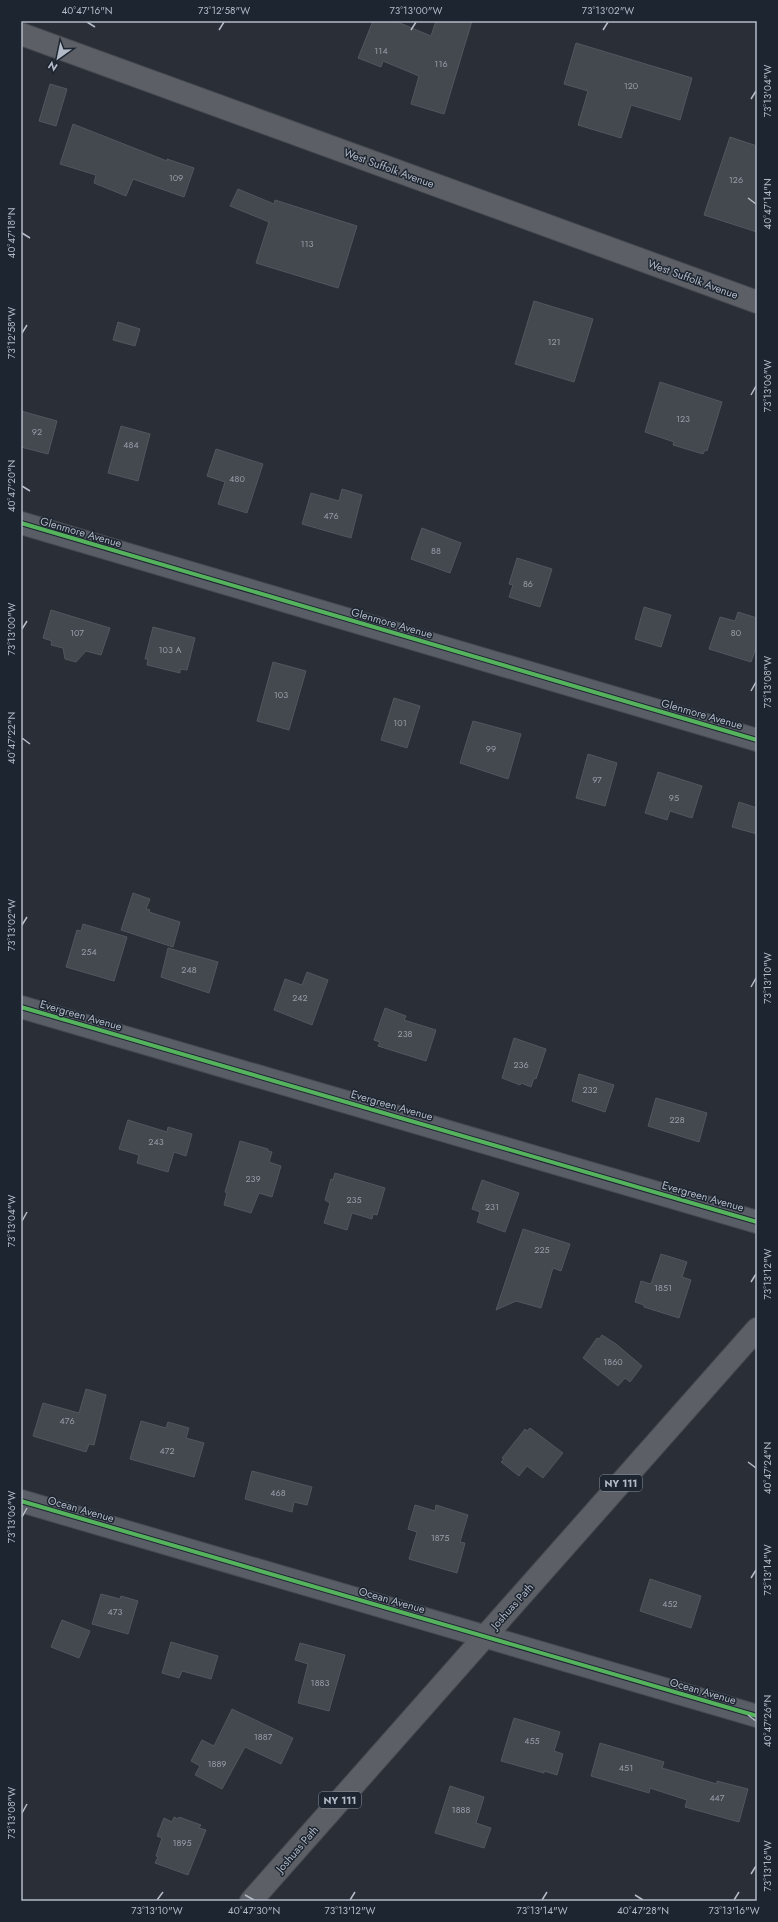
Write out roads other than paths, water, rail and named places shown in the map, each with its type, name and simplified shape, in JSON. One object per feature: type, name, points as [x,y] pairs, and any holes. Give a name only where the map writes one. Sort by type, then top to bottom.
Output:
[{"type":"main road","name":"West Suffolk Avenue","points":[[21,34],[757,302]]},
{"type":"main road","name":"Joshuas Path","points":[[251,1901],[757,1329]]},
{"type":"street","name":"Glenmore Avenue","points":[[21,523],[757,740]]},
{"type":"street","name":"Evergreen Avenue","points":[[21,1007],[757,1222]]},
{"type":"street","name":"Ocean Avenue","points":[[21,1501],[757,1716]]}]
